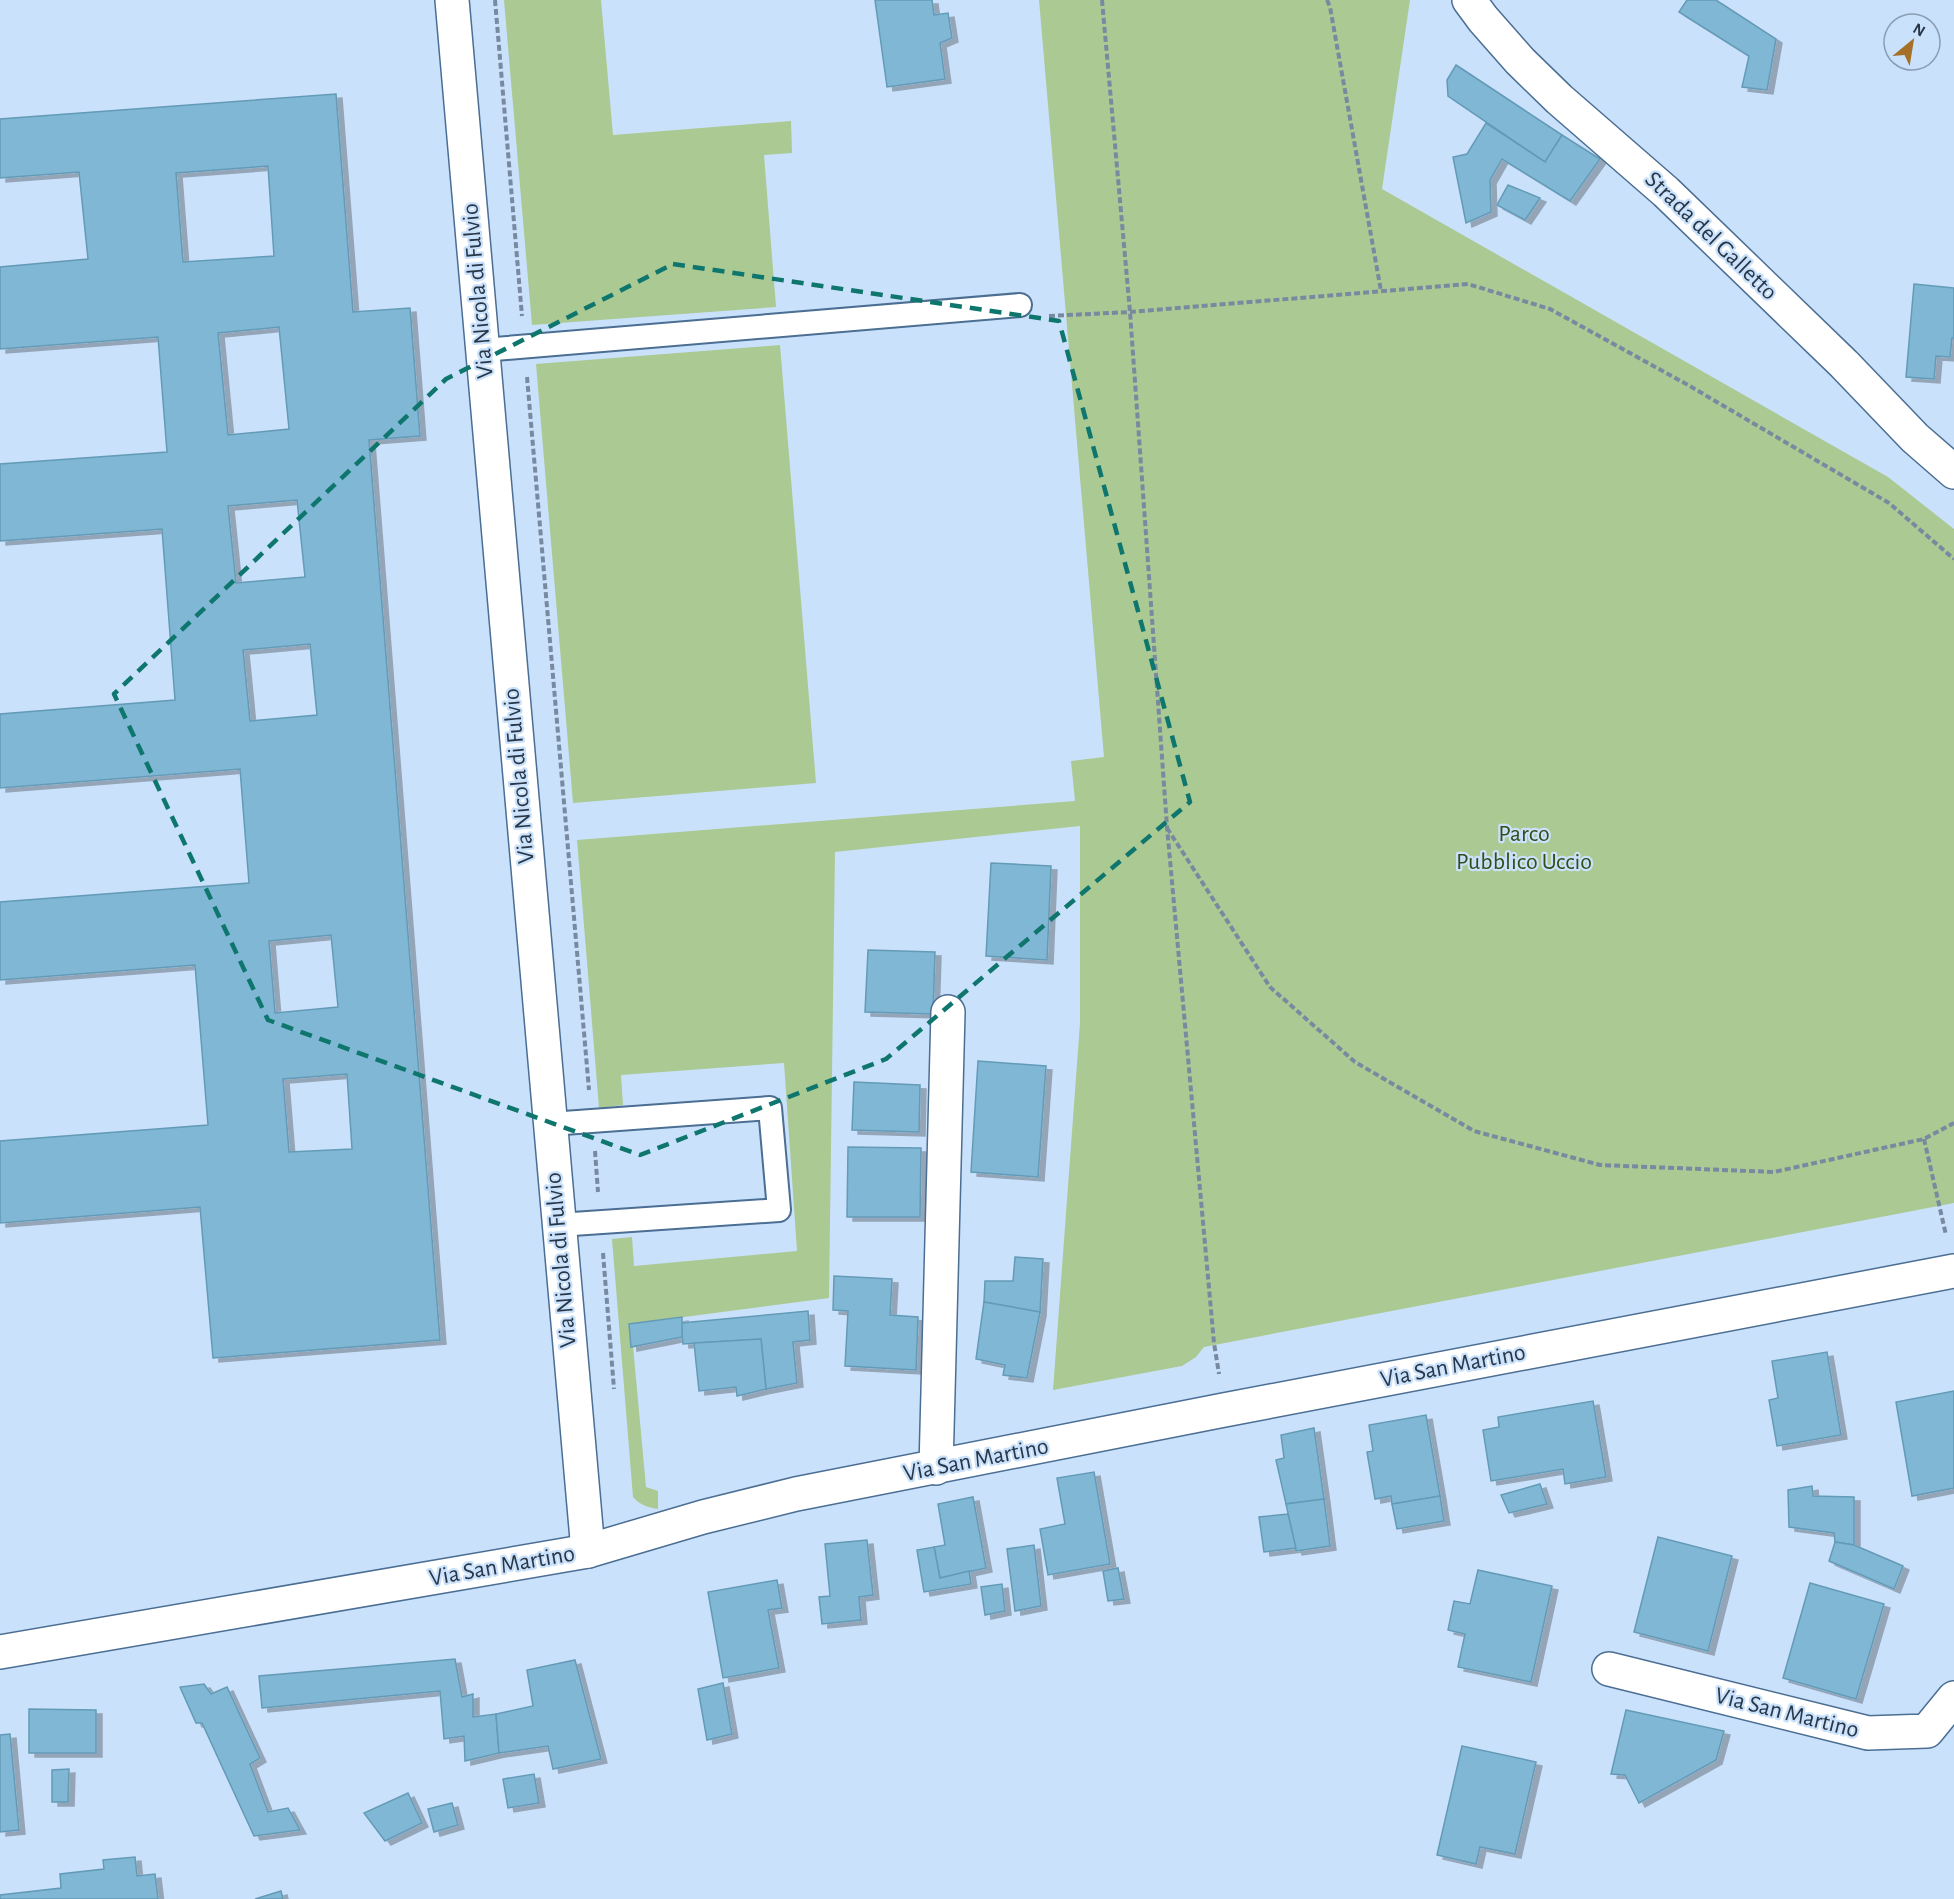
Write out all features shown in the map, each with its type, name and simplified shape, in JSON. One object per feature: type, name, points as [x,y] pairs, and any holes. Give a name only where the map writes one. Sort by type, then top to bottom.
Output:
[{"type":"street","name":"Via Nicola di Fulvio","points":[[452,0],[588,1551]]},
{"type":"street","name":"Strada del Galletto","points":[[1469,0],[1520,61],[1559,99],[1666,192],[1844,364],[1915,438],[1954,472]]},
{"type":"street","points":[[936,1468],[948,1012]]},
{"type":"street","name":"Via San Martino","points":[[0,1652],[588,1551],[703,1517],[773,1500],[1224,1410],[1954,1271]]},
{"type":"street","name":"Via San Martino","points":[[1609,1669],[1868,1733],[1927,1731],[1954,1698]]},
{"type":"lane","points":[[483,350],[1020,305]]},
{"type":"lane","points":[[550,1124],[770,1108],[779,1210],[558,1225]]},
{"type":"path","points":[[495,0],[615,1396]]},
{"type":"path","points":[[1102,0],[1130,312],[1167,827],[1214,1343],[1224,1410]]},
{"type":"path","points":[[1327,0],[1381,291]]},
{"type":"path","points":[[1043,316],[1130,312],[1468,284],[1550,309],[1688,385],[1889,503],[1954,559]]},
{"type":"path","points":[[1167,827],[1270,987],[1355,1062],[1474,1131],[1600,1165],[1774,1172],[1923,1139],[1954,1123]]},
{"type":"path","points":[[1923,1139],[1946,1238]]},
{"type":"highlighted area","points":[[673,264],[1059,321],[1190,802],[886,1059],[640,1155],[268,1020],[114,694],[446,379]]},
{"type":"green space","points":[[504,0],[601,0],[613,135],[791,121],[792,153],[764,155],[776,307],[532,325]]},
{"type":"green space","name":"Parco Pubblico Uccio","points":[[1039,0],[1410,0],[1382,189],[1888,477],[1954,529],[1954,1203],[1204,1347],[1196,1357],[1182,1366],[1053,1390],[1080,1023],[1080,826],[835,852],[829,1298],[631,1324],[646,1487],[658,1491],[658,1509],[650,1507],[641,1504],[633,1497],[612,1239],[632,1237],[634,1266],[797,1251],[784,1063],[621,1075],[623,1105],[599,1108],[577,840],[1075,801],[1071,761],[1104,757]]},
{"type":"green space","points":[[780,345],[816,783],[573,803],[536,364]]},
{"type":"building","points":[[875,0],[932,0],[934,15],[948,13],[952,38],[940,43],[945,79],[887,87]]},
{"type":"building","points":[[1687,0],[1716,0],[1776,39],[1767,90],[1742,87],[1749,56],[1679,12]]},
{"type":"building","points":[[1456,65],[1562,135],[1545,162],[1448,96],[1447,80]]},
{"type":"building","points":[[336,94],[353,312],[410,308],[420,436],[369,440],[440,1340],[213,1358],[200,1207],[0,1223],[0,1141],[208,1125],[195,965],[0,980],[0,902],[249,883],[240,769],[0,788],[0,714],[175,700],[162,529],[0,541],[0,464],[167,452],[158,337],[0,349],[0,267],[88,259],[79,172],[0,178],[0,119]],"holes":[[[268,166],[274,256],[183,262],[176,173]],[[279,327],[289,429],[228,435],[218,333]],[[297,500],[305,577],[236,583],[228,506]],[[310,644],[317,715],[250,721],[243,650]],[[331,935],[338,1007],[275,1013],[269,941]],[[347,1074],[352,1149],[289,1152],[283,1079]]]},
{"type":"building","points":[[1486,123],[1545,162],[1562,135],[1600,159],[1570,201],[1502,159],[1490,180],[1491,212],[1466,223],[1453,157],[1467,154]]},
{"type":"building","points":[[1508,185],[1540,198],[1525,220],[1497,205]]},
{"type":"building","points":[[1914,284],[1954,288],[1954,338],[1952,338],[1950,357],[1936,356],[1934,379],[1906,377]]},
{"type":"building","points":[[991,863],[1051,866],[1047,960],[986,956]]},
{"type":"building","points":[[868,950],[935,952],[933,1014],[865,1012]]},
{"type":"building","points":[[978,1061],[1046,1066],[1038,1177],[971,1172]]},
{"type":"building","points":[[854,1082],[920,1085],[919,1132],[852,1130]]},
{"type":"building","points":[[848,1147],[921,1148],[920,1217],[847,1217]]},
{"type":"building","points":[[1015,1257],[1043,1259],[1040,1312],[984,1302],[985,1281],[1013,1281]]},
{"type":"building","points":[[834,1276],[892,1279],[890,1315],[918,1317],[916,1370],[845,1366],[848,1311],[833,1310]]},
{"type":"building","points":[[984,1302],[1040,1312],[1027,1378],[1003,1375],[1005,1365],[976,1359]]},
{"type":"building","points":[[808,1311],[810,1340],[793,1342],[797,1383],[766,1389],[761,1339],[683,1344],[681,1323]]},
{"type":"building","points":[[682,1317],[682,1337],[631,1347],[629,1324]]},
{"type":"building","points":[[761,1339],[766,1389],[737,1396],[736,1387],[699,1391],[694,1343]]},
{"type":"building","points":[[1827,1352],[1841,1435],[1777,1446],[1769,1400],[1778,1398],[1772,1361]]},
{"type":"building","points":[[1954,1391],[1954,1488],[1912,1496],[1896,1402]]},
{"type":"building","points":[[1593,1401],[1606,1477],[1565,1484],[1563,1469],[1491,1481],[1483,1430],[1499,1427],[1498,1417]]},
{"type":"building","points":[[1426,1415],[1440,1496],[1392,1504],[1391,1496],[1375,1499],[1367,1452],[1373,1451],[1369,1425]]},
{"type":"building","points":[[1314,1428],[1324,1499],[1286,1504],[1276,1460],[1284,1458],[1281,1435]]},
{"type":"building","points":[[1094,1472],[1110,1564],[1048,1575],[1040,1529],[1065,1524],[1057,1478]]},
{"type":"building","points":[[1540,1484],[1547,1504],[1509,1513],[1501,1495]]},
{"type":"building","points":[[1812,1486],[1813,1496],[1854,1497],[1854,1545],[1835,1542],[1834,1533],[1789,1527],[1788,1490]]},
{"type":"building","points":[[1440,1496],[1444,1521],[1397,1529],[1392,1504]]},
{"type":"building","points":[[973,1497],[986,1568],[940,1578],[934,1547],[945,1545],[938,1504]]},
{"type":"building","points":[[1324,1499],[1330,1546],[1296,1551],[1286,1504]]},
{"type":"building","points":[[1288,1514],[1296,1548],[1264,1552],[1259,1517]]},
{"type":"building","points":[[1658,1537],[1732,1556],[1708,1651],[1634,1632]]},
{"type":"building","points":[[867,1540],[873,1595],[859,1597],[861,1620],[822,1624],[819,1597],[830,1596],[825,1544]]},
{"type":"building","points":[[1835,1542],[1854,1545],[1903,1566],[1894,1589],[1829,1561]]},
{"type":"building","points":[[1034,1545],[1041,1606],[1015,1611],[1007,1549]]},
{"type":"building","points":[[934,1547],[940,1578],[969,1571],[971,1584],[924,1592],[917,1550]]},
{"type":"building","points":[[1118,1568],[1124,1599],[1108,1601],[1103,1571]]},
{"type":"building","points":[[1478,1570],[1552,1586],[1531,1682],[1458,1667],[1465,1634],[1448,1630],[1454,1601],[1470,1604]]},
{"type":"building","points":[[777,1580],[782,1608],[768,1610],[779,1668],[723,1678],[708,1592]]},
{"type":"building","points":[[1810,1583],[1884,1604],[1856,1699],[1783,1678]]},
{"type":"building","points":[[1002,1584],[1005,1611],[985,1615],[981,1587]]},
{"type":"building","points":[[455,1659],[462,1697],[473,1694],[473,1717],[496,1714],[499,1753],[465,1761],[464,1736],[444,1739],[440,1691],[262,1708],[259,1676]]},
{"type":"building","points":[[575,1660],[601,1759],[553,1769],[548,1746],[499,1753],[496,1714],[533,1706],[527,1670]]},
{"type":"building","points":[[723,1683],[732,1734],[707,1740],[698,1689]]},
{"type":"building","points":[[204,1684],[211,1694],[227,1687],[260,1758],[250,1764],[268,1812],[288,1808],[300,1830],[254,1836],[202,1723],[196,1723],[180,1687]]},
{"type":"building","points":[[29,1709],[96,1710],[96,1753],[29,1753]]},
{"type":"building","points":[[1626,1710],[1724,1731],[1716,1760],[1639,1803],[1625,1775],[1611,1774]]},
{"type":"building","points":[[10,1734],[19,1830],[0,1832],[0,1735]]},
{"type":"building","points":[[1462,1746],[1536,1762],[1515,1854],[1480,1847],[1476,1864],[1437,1855]]},
{"type":"building","points":[[69,1769],[68,1802],[52,1802],[52,1770]]},
{"type":"building","points":[[534,1774],[539,1803],[508,1808],[503,1779]]},
{"type":"building","points":[[408,1793],[422,1823],[385,1841],[364,1813]]},
{"type":"building","points":[[452,1803],[458,1825],[434,1832],[428,1809]]},
{"type":"building","points":[[135,1857],[137,1876],[155,1874],[158,1899],[0,1899],[0,1895],[61,1888],[60,1874],[104,1869],[103,1860]]},
{"type":"building","points":[[281,1891],[283,1899],[255,1899]]}]
